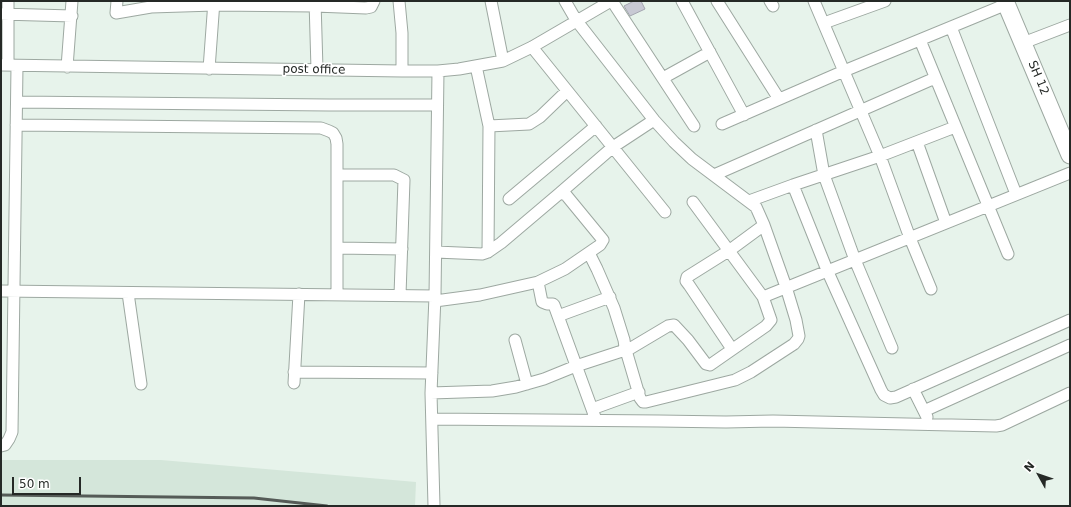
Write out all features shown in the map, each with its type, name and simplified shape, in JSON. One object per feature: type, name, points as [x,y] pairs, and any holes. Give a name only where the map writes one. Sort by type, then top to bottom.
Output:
[{"type":"highway","name":"SH 12","points":[[1006,3],[1070,155]]},
{"type":"street","points":[[1,446],[5,445],[12,432],[6,369],[14,291],[17,102],[9,65],[4,14],[8,1]]},
{"type":"street","points":[[67,67],[72,1]]},
{"type":"street","points":[[117,1],[116,13],[152,4],[315,3],[366,8],[371,6],[374,1]]},
{"type":"street","points":[[399,1],[402,33],[402,72]]},
{"type":"street","points":[[491,1],[502,61]]},
{"type":"street","points":[[565,1],[576,20],[654,120],[683,151],[756,207],[764,225],[786,288],[796,320],[799,336],[798,339],[794,344],[751,372],[730,382],[646,402],[642,400],[639,392],[610,297],[589,253]]},
{"type":"street","points":[[611,1],[694,126]]},
{"type":"street","name":"post office","points":[[9,65],[402,72],[438,71],[502,61],[532,47],[611,1]]},
{"type":"street","points":[[682,1],[744,115]]},
{"type":"street","points":[[717,1],[779,98]]},
{"type":"street","points":[[814,1],[880,156],[910,238],[931,289]]},
{"type":"street","points":[[824,23],[885,1]]},
{"type":"street","points":[[209,69],[214,3]]},
{"type":"street","points":[[315,3],[317,70]]},
{"type":"street","points":[[722,124],[779,98],[1006,3]]},
{"type":"street","points":[[4,14],[72,16]]},
{"type":"street","points":[[1023,43],[1070,25]]},
{"type":"street","points":[[951,27],[1016,194]]},
{"type":"street","points":[[920,40],[1008,254]]},
{"type":"street","points":[[532,47],[665,212]]},
{"type":"street","points":[[663,78],[710,52]]},
{"type":"street","points":[[476,66],[490,126],[488,252]]},
{"type":"street","points":[[434,506],[432,372],[436,252],[438,71]]},
{"type":"street","points":[[714,175],[935,78]]},
{"type":"street","points":[[490,126],[524,124],[534,121],[567,91]]},
{"type":"street","points":[[17,102],[437,105]]},
{"type":"street","points":[[436,252],[482,254],[488,252],[501,243],[613,148],[654,120]]},
{"type":"street","points":[[16,125],[321,128],[329,130],[336,138],[337,295]]},
{"type":"street","points":[[509,199],[596,126]]},
{"type":"street","points":[[749,201],[880,156],[955,127]]},
{"type":"street","points":[[816,130],[824,176],[855,260],[892,348]]},
{"type":"street","points":[[917,142],[946,223]]},
{"type":"street","points":[[763,297],[1070,173]]},
{"type":"street","points":[[337,175],[394,175],[404,180],[400,295]]},
{"type":"street","points":[[793,185],[827,270],[884,395],[890,398],[1070,320]]},
{"type":"street","points":[[1,291],[400,295],[435,298],[480,295],[538,282],[565,269],[600,245],[602,238],[566,195],[560,193]]},
{"type":"street","points":[[432,392],[492,391],[527,384],[619,352],[671,324],[674,324],[688,340],[706,364],[710,365],[766,326],[771,320],[763,297],[730,250],[693,202]]},
{"type":"street","points":[[732,349],[686,281],[687,277],[691,273],[730,250],[764,225]]},
{"type":"street","points":[[337,248],[402,249]]},
{"type":"street","points":[[538,282],[542,302],[553,304],[596,420]]},
{"type":"street","points":[[128,293],[141,384]]},
{"type":"street","points":[[299,294],[294,377],[432,372]]},
{"type":"street","points":[[558,316],[610,297]]},
{"type":"street","points":[[515,340],[527,384]]},
{"type":"street","points":[[924,411],[1070,345]]},
{"type":"street","points":[[913,389],[930,424]]},
{"type":"street","points":[[592,409],[639,392]]},
{"type":"street","points":[[432,419],[773,422],[996,426],[1002,425],[1070,393]]},
{"type":"shaded area","points":[[1,460],[161,460],[416,482],[415,506],[1,506]]},
{"type":"building","points":[[634,1],[641,1],[645,9],[630,16],[624,6]]},
{"type":"railway","points":[[1,495],[254,498],[327,506]]}]
